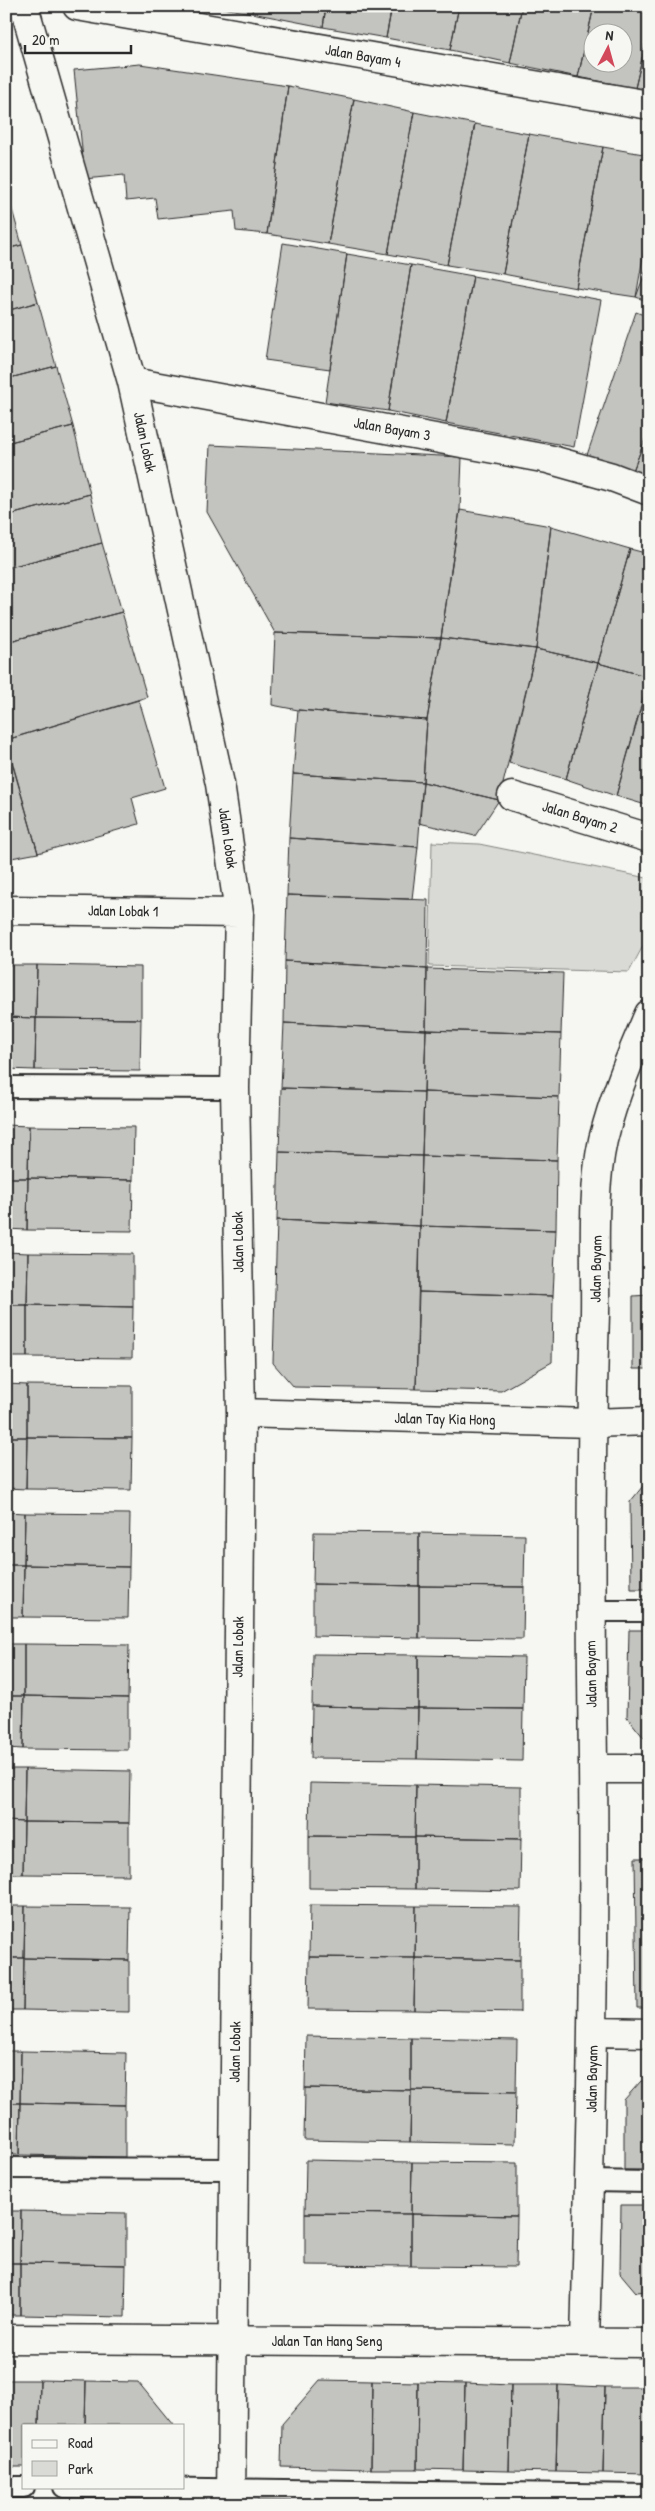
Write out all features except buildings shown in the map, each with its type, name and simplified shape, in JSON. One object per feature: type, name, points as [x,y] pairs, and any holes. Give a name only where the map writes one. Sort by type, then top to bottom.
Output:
[{"type":"street","name":"Jalan Lobak","points":[[24,6],[132,382],[220,784],[239,913],[235,1088],[241,1413],[231,2497]]},
{"type":"street","name":"Jalan Bayam 4","points":[[77,6],[649,105]]},
{"type":"street","name":"Jalan Bayam 3","points":[[132,382],[548,459],[612,477],[649,492]]},
{"type":"street","name":"Jalan Bayam 2","points":[[512,796],[649,838]]},
{"type":"street","name":"Jalan Lobak 1","points":[[6,910],[239,913]]},
{"type":"street","name":"Jalan Bayam","points":[[585,2342],[593,2032],[593,1769],[590,1611],[591,1423],[597,1251],[596,1188],[603,1142],[620,1082],[649,1014]]},
{"type":"street","name":"Jalan Tay Kia Hong","points":[[241,1413],[591,1423],[649,1421]]},
{"type":"street","points":[[593,1769],[649,1769]]},
{"type":"street","points":[[593,2032],[649,2033]]},
{"type":"street","name":"Jalan Tan Hang Seng","points":[[6,2339],[649,2343]]},
{"type":"lane","points":[[6,1087],[235,1088]]},
{"type":"lane","points":[[590,1611],[649,1611]]},
{"type":"lane","points":[[6,2168],[234,2169]]},
{"type":"lane","points":[[589,2181],[649,2182]]},
{"type":"lane","points":[[6,2486],[22,2487]]},
{"type":"lane","points":[[81,2488],[231,2497],[649,2495]]},
{"type":"green space","points":[[432,842],[479,844],[647,878],[649,935],[629,972],[429,966]]}]
